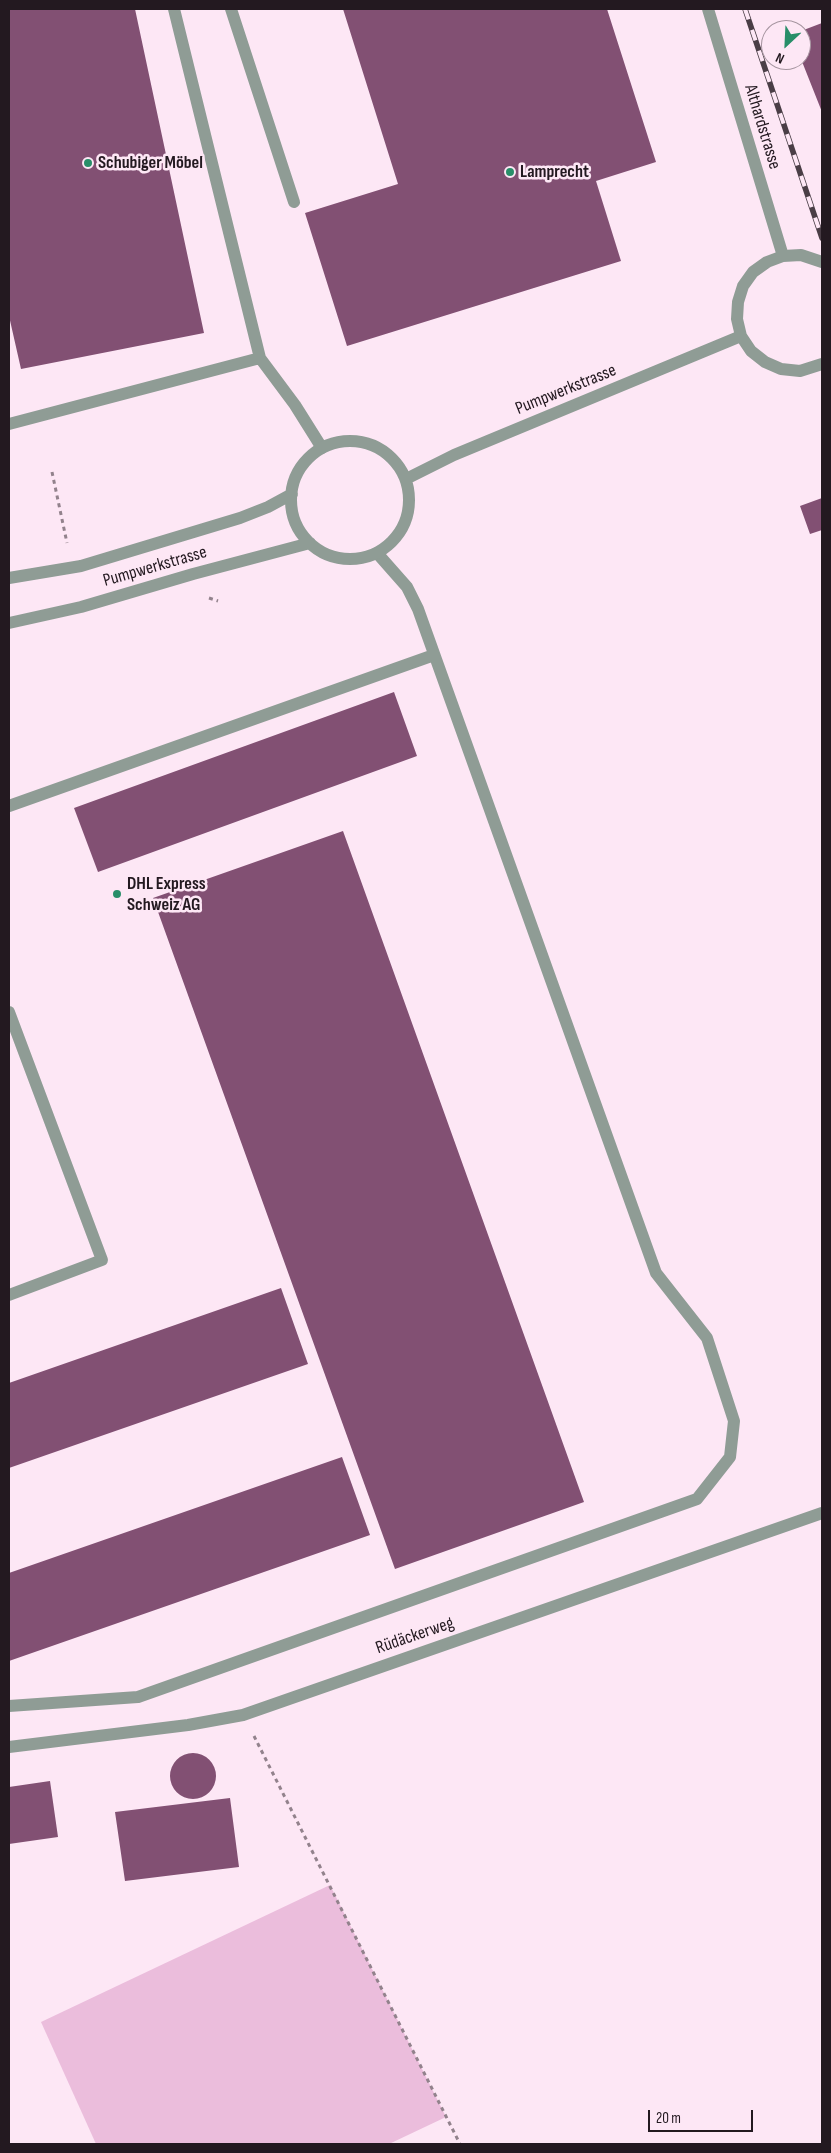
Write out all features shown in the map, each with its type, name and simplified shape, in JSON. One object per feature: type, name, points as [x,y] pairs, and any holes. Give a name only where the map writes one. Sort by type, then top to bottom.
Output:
[{"type":"street","points":[[174,9],[260,358],[296,405],[322,448]]},
{"type":"street","points":[[232,9],[294,202]]},
{"type":"street","name":"Althardstrasse","points":[[708,9],[783,256]]},
{"type":"street","points":[[820,369],[800,371],[782,369],[765,362],[751,351],[741,336],[737,319],[738,302],[743,286],[753,272],[767,262],[783,256],[801,255],[822,262]]},
{"type":"street","name":"Pumpwerkstrasse","points":[[406,479],[454,455],[741,336]]},
{"type":"street","points":[[9,424],[260,358]]},
{"type":"street","points":[[341,441],[362,442],[374,446],[396,462],[406,479],[410,501],[406,522],[394,540],[377,553],[360,558],[342,558],[325,553],[310,543],[301,532],[295,520],[292,494],[295,480],[301,467],[310,456],[322,448],[341,441]]},
{"type":"street","name":"Pumpwerkstrasse","points":[[9,578],[81,566],[240,518],[268,507],[292,494]]},
{"type":"street","name":"Pumpwerkstrasse","points":[[9,623],[81,607],[193,574],[310,543]]},
{"type":"street","points":[[9,1706],[138,1696],[698,1499],[730,1456],[734,1421],[707,1338],[656,1273],[418,609],[407,587],[377,553]]},
{"type":"street","points":[[9,806],[434,655]]},
{"type":"street","points":[[9,1012],[102,1260],[9,1295]]},
{"type":"street","name":"Rüdäckerweg","points":[[9,1747],[188,1725],[243,1715],[822,1513]]},
{"type":"path","points":[[52,472],[67,543]]},
{"type":"path","points":[[209,598],[218,600]]},
{"type":"path","points":[[243,1715],[460,2144]]},
{"type":"shaded area","points":[[330,1885],[446,2117],[389,2144],[96,2144],[41,2022]]},
{"type":"building","name":"Schubiger Möbel","points":[[9,9],[135,9],[204,333],[21,369],[9,316]]},
{"type":"building","name":"Lamprecht","points":[[343,9],[607,9],[656,162],[596,181],[621,261],[347,346],[305,213],[398,184]]},
{"type":"building","points":[[822,23],[822,112],[805,70],[811,70],[811,27]]},
{"type":"building","points":[[822,498],[822,530],[810,534],[800,506]]},
{"type":"building","points":[[394,692],[417,756],[98,872],[74,808]]},
{"type":"building","points":[[343,831],[584,1502],[395,1569],[153,898]]},
{"type":"building","points":[[281,1288],[308,1364],[9,1468],[9,1383]]},
{"type":"building","points":[[342,1457],[370,1535],[9,1661],[9,1573]]},
{"type":"building","points":[[189,1753],[197,1753],[206,1757],[212,1763],[216,1776],[212,1789],[206,1795],[197,1799],[189,1799],[180,1795],[174,1789],[170,1780],[170,1772],[174,1763],[180,1757]]},
{"type":"building","points":[[50,1781],[58,1837],[9,1844],[9,1787]]},
{"type":"building","points":[[230,1798],[239,1867],[125,1881],[115,1812]]},
{"type":"railway","points":[[745,9],[822,238]]},
{"type":"place","name":"Schubiger Möbel","points":[[88,163]]},
{"type":"place","name":"Lamprecht","points":[[510,172]]},
{"type":"place","name":"DHL Express Schweiz AG","points":[[117,894]]}]
